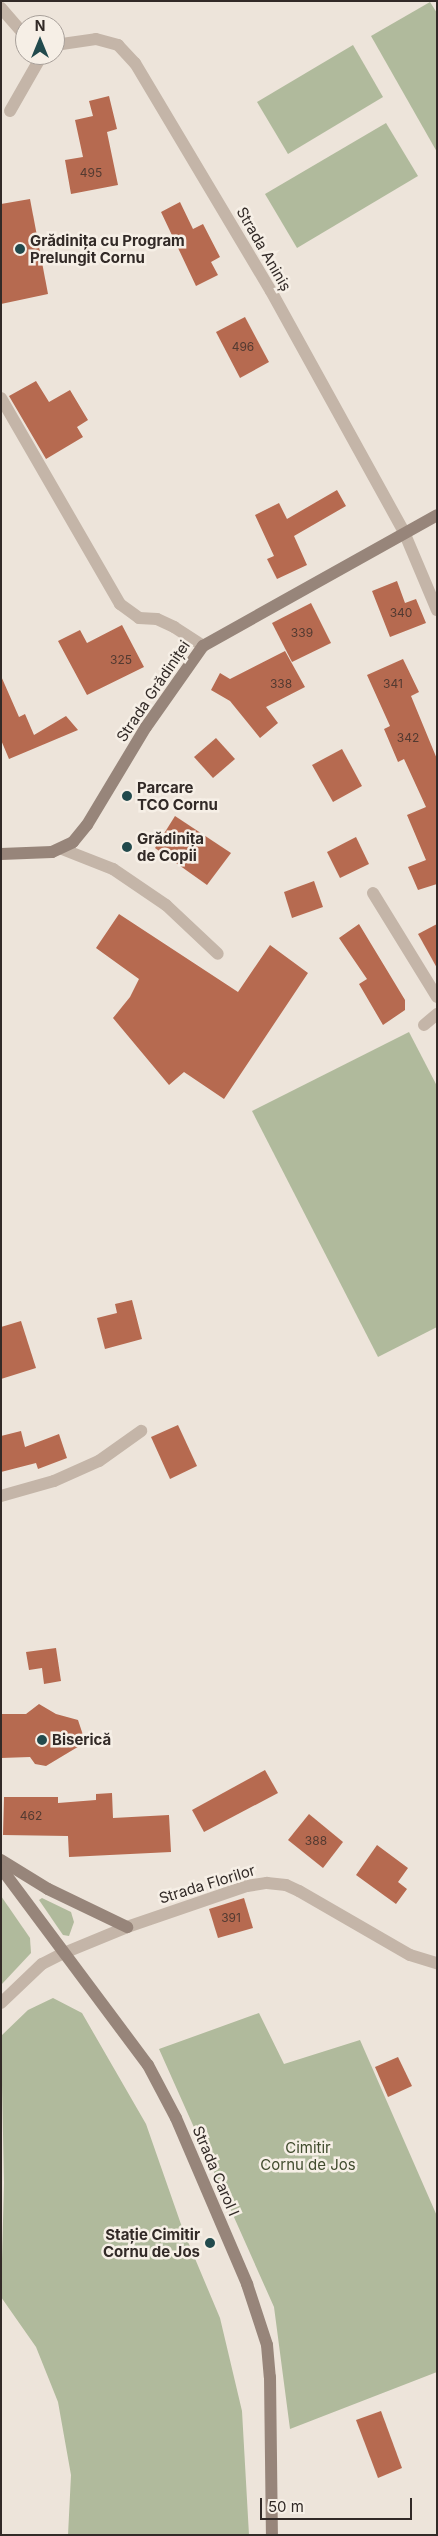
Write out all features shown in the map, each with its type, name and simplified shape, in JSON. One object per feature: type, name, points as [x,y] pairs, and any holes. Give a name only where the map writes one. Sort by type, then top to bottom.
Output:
[{"type":"main road","name":"Strada Grădiniței","points":[[62,849],[73,842],[87,825],[146,727],[203,646],[437,515]]},
{"type":"main road","points":[[1,854],[62,849]]},
{"type":"main road","points":[[1,1860],[48,1889],[127,1927]]},
{"type":"main road","name":"Strada Carol I","points":[[1,1868],[133,2041],[160,2086],[258,2314],[267,2345],[270,2377],[272,2535]]},
{"type":"street","points":[[1,8],[15,24]]},
{"type":"street","name":"Strada Aniniș","points":[[65,44],[96,39],[118,45],[136,63],[270,291],[404,532],[437,610]]},
{"type":"street","points":[[10,111],[36,65]]},
{"type":"street","points":[[1,398],[120,604],[139,618],[157,619],[174,627],[203,646]]},
{"type":"street","points":[[62,849],[113,869],[166,905],[218,954]]},
{"type":"street","points":[[373,893],[437,997]]},
{"type":"street","points":[[424,1025],[437,1014]]},
{"type":"street","points":[[1,1496],[54,1481],[99,1461],[140,1431]]},
{"type":"street","name":"Strada Florilor","points":[[1,2003],[42,1964],[64,1953],[127,1927],[247,1886],[276,1884],[299,1891],[410,1955],[437,1963]]},
{"type":"green space","points":[[430,2],[437,13],[437,152],[371,36]]},
{"type":"green space","points":[[353,45],[383,97],[288,154],[257,102]]},
{"type":"green space","points":[[386,123],[418,176],[297,248],[265,194]]},
{"type":"green space","points":[[409,1032],[437,1086],[437,1327],[378,1357],[252,1111]]},
{"type":"green space","points":[[1,1896],[30,1938],[31,1953],[1,1985]]},
{"type":"green space","points":[[42,1898],[71,1912],[74,1922],[69,1936],[63,1935],[39,1900]]},
{"type":"green space","points":[[53,1998],[82,2013],[146,2124],[183,2230],[220,2318],[242,2411],[249,2535],[68,2535],[71,2475],[58,2402],[36,2347],[1,2297],[4,2183],[1,2036],[28,2010]]},
{"type":"green space","name":"Cimitir Cornu de Jos","points":[[259,2013],[284,2064],[360,2040],[437,2216],[437,2372],[290,2429],[274,2307],[159,2049]]},
{"type":"building","points":[[109,96],[117,129],[107,132],[118,185],[71,194],[65,160],[83,157],[75,120],[93,116],[89,101]]},
{"type":"building","name":"Grădinița cu Program Prelungit Cornu","points":[[30,199],[48,294],[1,304],[1,204]]},
{"type":"building","points":[[180,202],[193,229],[203,224],[220,257],[211,262],[218,275],[196,286],[161,212]]},
{"type":"building","points":[[245,317],[269,362],[240,378],[216,332]]},
{"type":"building","points":[[36,381],[49,402],[70,390],[88,420],[77,427],[83,437],[46,459],[9,396]]},
{"type":"building","points":[[337,490],[346,506],[294,536],[307,565],[277,579],[267,559],[274,556],[255,515],[279,503],[287,519]]},
{"type":"building","points":[[397,581],[405,603],[416,599],[426,623],[390,637],[372,591]]},
{"type":"building","points":[[311,603],[331,643],[292,662],[272,623]]},
{"type":"building","points":[[122,625],[144,667],[87,695],[58,641],[80,630],[87,643]]},
{"type":"building","points":[[285,651],[305,687],[266,707],[278,723],[260,738],[230,701],[211,690],[220,673],[230,679]]},
{"type":"building","points":[[403,659],[419,692],[411,696],[437,759],[437,884],[418,890],[408,867],[426,860],[407,815],[426,807],[404,759],[398,762],[384,729],[390,726],[367,675]]},
{"type":"building","points":[[1,676],[19,717],[25,714],[34,735],[66,716],[78,730],[9,759],[1,740]]},
{"type":"building","points":[[216,738],[235,759],[213,778],[194,757]]},
{"type":"building","points":[[342,749],[362,786],[333,802],[312,765]]},
{"type":"building","points":[[175,816],[231,853],[207,885],[155,848]]},
{"type":"building","points":[[356,837],[369,864],[340,878],[327,852]]},
{"type":"building","points":[[314,881],[323,907],[292,918],[284,892]]},
{"type":"building","points":[[119,914],[238,992],[270,945],[308,973],[224,1099],[184,1072],[169,1085],[113,1018],[130,997],[139,979],[96,948]]},
{"type":"building","points":[[359,924],[405,1000],[405,1010],[383,1025],[359,984],[367,979],[339,938]]},
{"type":"building","points":[[437,924],[437,968],[418,934]]},
{"type":"building","points":[[132,1300],[142,1339],[105,1349],[97,1318],[117,1313],[115,1304]]},
{"type":"building","points":[[21,1321],[36,1368],[1,1379],[1,1327]]},
{"type":"building","points":[[178,1425],[197,1466],[170,1479],[151,1437]]},
{"type":"building","points":[[21,1431],[25,1447],[59,1434],[67,1458],[38,1469],[36,1463],[1,1472],[1,1436]]},
{"type":"building","points":[[56,1648],[61,1681],[44,1684],[42,1668],[29,1670],[26,1652]]},
{"type":"building","name":"Biserică","points":[[39,1704],[56,1714],[78,1720],[83,1735],[81,1745],[46,1766],[35,1764],[30,1757],[1,1758],[1,1714],[26,1714]]},
{"type":"building","points":[[265,1770],[278,1793],[204,1832],[192,1810]]},
{"type":"building","points":[[112,1793],[113,1818],[169,1815],[171,1852],[69,1857],[68,1836],[3,1835],[4,1797],[58,1797],[58,1803],[96,1800],[96,1794]]},
{"type":"building","points":[[309,1814],[343,1842],[323,1868],[288,1840]]},
{"type":"building","points":[[377,1845],[408,1868],[398,1882],[407,1889],[396,1904],[356,1875]]},
{"type":"building","points":[[244,1898],[253,1928],[218,1938],[209,1909]]},
{"type":"building","points":[[398,2057],[412,2086],[388,2097],[375,2067]]},
{"type":"building","points":[[381,2411],[402,2468],[378,2478],[356,2420]]},
{"type":"place","name":"Grădinița cu Program Prelungit Cornu","points":[[20,249]]},
{"type":"place","name":"Parcare TCO Cornu","points":[[127,796]]},
{"type":"place","name":"Grădinița de Copii","points":[[127,847]]},
{"type":"place","name":"Biserică","points":[[42,1740]]},
{"type":"place","name":"Stație Cimitir Cornu de Jos","points":[[210,2243]]}]
